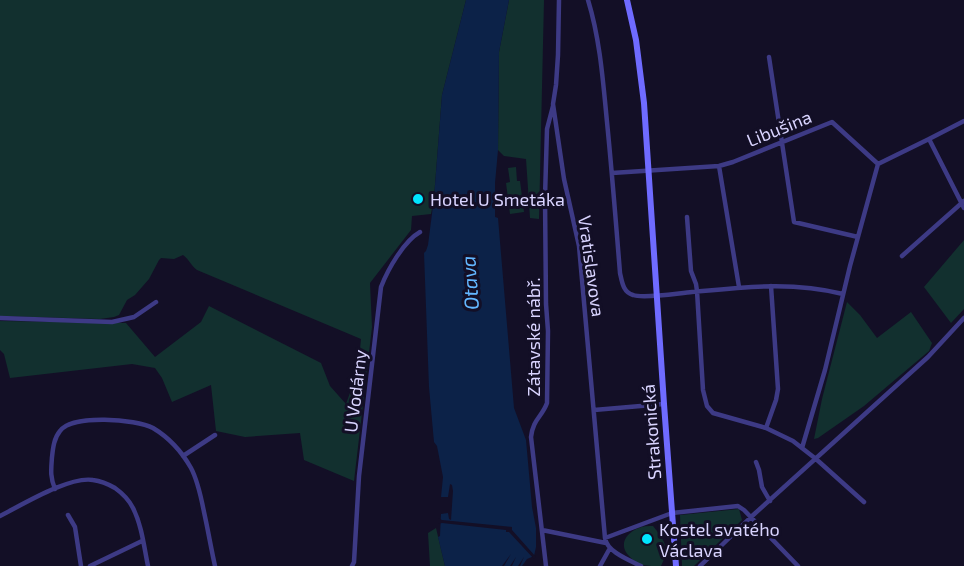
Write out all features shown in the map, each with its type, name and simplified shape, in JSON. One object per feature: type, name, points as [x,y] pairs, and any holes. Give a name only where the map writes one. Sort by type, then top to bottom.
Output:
[{"type":"main road","name":"Strakonická","points":[[627,0],[637,50],[644,104],[676,566]]},
{"type":"street","name":"Vratislavova","points":[[559,0],[558,65],[553,104],[564,179],[579,246],[605,540]]},
{"type":"street","points":[[588,0],[599,51],[622,285],[628,293],[634,296],[657,295],[771,286],[810,287],[843,294]]},
{"type":"street","points":[[769,57],[794,222],[858,237]]},
{"type":"street","name":"Zátavské nábř.","points":[[546,566],[531,437],[536,420],[546,408],[547,403],[549,331],[546,304],[545,196],[547,129],[553,104]]},
{"type":"street","points":[[802,448],[825,370],[878,164],[964,121]]},
{"type":"street","name":"Libušina","points":[[649,171],[719,166],[832,122],[878,164]]},
{"type":"street","points":[[902,256],[963,204],[928,139]]},
{"type":"street","points":[[719,166],[739,287]]},
{"type":"street","points":[[612,173],[649,171]]},
{"type":"street","points":[[687,217],[691,271],[697,291],[703,390],[707,406],[713,413],[766,428],[794,441],[864,501]]},
{"type":"street","name":"U Vodárny","points":[[352,566],[359,471],[381,287],[385,276],[406,244],[412,236],[420,232]]},
{"type":"street","points":[[766,428],[778,389],[771,286]]},
{"type":"street","points":[[0,318],[112,322],[134,317],[156,302]]},
{"type":"street","points":[[700,566],[888,391],[928,357],[964,318]]},
{"type":"street","points":[[594,410],[664,404]]},
{"type":"street","points":[[55,489],[51,480],[51,471],[55,441],[61,429],[72,423],[106,419],[129,421],[151,427],[168,439],[192,470],[199,489],[215,566]]},
{"type":"street","points":[[183,456],[215,435]]},
{"type":"street","points":[[756,462],[762,487],[770,501]]},
{"type":"street","points":[[0,516],[55,489],[75,482],[92,479],[106,483],[117,489],[132,505],[137,516],[148,566]]},
{"type":"street","points":[[542,530],[605,540],[672,513],[738,506],[798,566]]},
{"type":"street","points":[[68,515],[75,527],[81,566]]},
{"type":"street","points":[[605,540],[610,548],[641,566]]},
{"type":"street","points":[[90,566],[142,541]]},
{"type":"street","points":[[600,566],[610,548]]},
{"type":"green space","points":[[0,0],[466,0],[442,95],[431,214],[412,216],[411,230],[370,283],[372,327],[354,481],[304,460],[300,433],[245,437],[216,431],[211,385],[172,402],[155,368],[132,364],[10,378],[4,354],[0,350],[0,321],[126,323],[155,357],[201,322],[209,306],[321,363],[330,386],[346,404],[358,370],[361,339],[197,270],[183,255],[174,259],[161,258],[149,279],[135,295],[127,300],[119,315],[114,317],[100,319],[0,316]]},
{"type":"green space","points":[[509,0],[544,0],[539,219],[530,218],[526,159],[504,156],[498,150],[499,52]]},
{"type":"green space","points":[[516,167],[524,212],[510,214],[506,183],[510,182],[508,168]]},
{"type":"green space","points":[[964,240],[964,309],[951,323],[924,287]]},
{"type":"green space","points":[[847,302],[877,338],[911,312],[932,343],[929,351],[864,406],[814,439],[822,399]]},
{"type":"green space","points":[[739,509],[742,520],[694,566],[682,566],[680,515]]},
{"type":"green space","points":[[653,526],[661,536],[666,549],[661,566],[644,565],[634,561],[624,549],[625,540],[630,533],[641,527]]},
{"type":"green space","points":[[436,528],[445,566],[430,566],[428,533]]},
{"type":"water","name":"Otava","points":[[466,0],[509,0],[499,52],[495,217],[498,218],[514,408],[526,440],[536,528],[534,556],[527,559],[522,566],[520,566],[524,557],[518,566],[512,566],[516,557],[510,566],[504,566],[511,554],[502,566],[445,566],[438,537],[440,536],[441,514],[448,513],[451,520],[453,491],[450,484],[448,497],[441,497],[443,477],[437,446],[434,442],[429,387],[424,253],[428,245],[434,198],[442,95]]},
{"type":"pier","points":[[438,518],[512,527],[512,530],[536,557],[534,559],[506,530],[438,524]]},
{"type":"place","name":"Hotel U Smetáka","points":[[418,199]]},
{"type":"place","name":"Kostel svatého Václava","points":[[647,539]]}]
